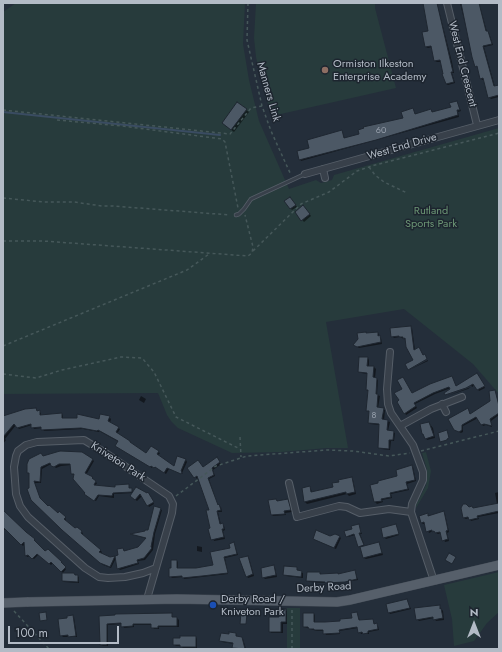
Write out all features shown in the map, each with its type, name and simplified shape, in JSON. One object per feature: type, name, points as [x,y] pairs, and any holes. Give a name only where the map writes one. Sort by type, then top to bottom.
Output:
[{"type":"main road","name":"Derby Road","points":[[3,603],[147,599],[337,602],[499,565]]},
{"type":"street","name":"West End Crescent","points":[[447,3],[477,125]]},
{"type":"street","name":"West End Drive","points":[[305,174],[499,120]]},
{"type":"street","points":[[323,169],[325,178]]},
{"type":"street","points":[[390,352],[387,394],[388,404],[391,413],[416,452],[423,472],[423,480],[412,504],[411,512],[434,581]]},
{"type":"street","points":[[381,363],[389,364]]},
{"type":"street","points":[[400,426],[442,404],[462,397]]},
{"type":"street","points":[[442,404],[446,412]]},
{"type":"street","name":"Kniveton Park","points":[[156,568],[131,576],[108,578],[99,577],[86,568],[24,512],[20,506],[16,494],[14,467],[16,456],[22,447],[31,443],[45,441],[84,440],[172,499]]},
{"type":"street","points":[[289,483],[297,517],[339,506],[347,507],[360,513],[389,509],[411,512]]},
{"type":"street","points":[[147,599],[172,513],[172,499]]},
{"type":"lane","points":[[238,214],[244,209],[251,199],[305,174]]},
{"type":"path","name":"Manners Link","points":[[248,3],[247,40],[262,106],[271,131],[294,180]]},
{"type":"path","points":[[3,110],[230,134],[251,108],[262,106]]},
{"type":"path","points":[[3,198],[44,202],[74,202],[102,206],[238,214],[224,142],[222,139],[122,126],[57,120]]},
{"type":"path","points":[[3,241],[42,242],[248,256],[301,204],[329,192],[342,183],[349,175],[357,171],[499,133]]},
{"type":"path","points":[[355,165],[357,171]]},
{"type":"path","points":[[369,167],[375,175],[384,182],[398,187],[407,193]]},
{"type":"path","points":[[244,209],[253,251]]},
{"type":"path","points":[[3,346],[187,270],[209,254]]},
{"type":"path","points":[[3,374],[36,378],[62,370],[121,357],[142,358],[154,372],[176,417],[240,449]]},
{"type":"path","points":[[240,437],[241,457]]},
{"type":"path","points":[[172,499],[216,466],[241,457],[327,450]]},
{"type":"path","points":[[292,602],[292,649]]},
{"type":"path","points":[[12,608],[49,649]]},
{"type":"green space","name":"Rutland Sports Park","points":[[16,3],[245,3],[243,44],[249,80],[259,121],[289,189],[316,180],[321,183],[332,180],[334,175],[499,128],[499,394],[473,364],[404,309],[326,322],[348,448],[232,453],[178,428],[167,415],[158,393],[3,394],[3,12]]},
{"type":"green space","name":"Ormiston Ilkeston Enterprise Academy","points":[[256,3],[375,3],[396,88],[272,116],[262,84],[256,57],[254,38]]},
{"type":"green space","points":[[426,452],[431,471],[428,488],[416,508],[426,485],[427,470],[422,453]]},
{"type":"green space","points":[[499,572],[499,612],[487,623],[474,641],[454,646],[452,619],[444,585]]},
{"type":"green space","points":[[287,608],[300,608],[300,649],[287,649]]},
{"type":"building","points":[[423,3],[437,3],[454,82],[446,84],[442,74],[440,60],[434,61],[431,46],[425,47],[422,32],[428,31]]},
{"type":"building","points":[[461,3],[479,3],[486,31],[488,31],[492,44],[483,46],[494,86],[499,85],[499,95],[488,98],[483,78],[480,79],[477,66],[475,67]]},
{"type":"building","points":[[457,101],[460,110],[457,110],[458,115],[376,140],[299,160],[297,151],[309,148],[307,140],[342,130],[344,138],[359,134],[358,130],[364,128],[363,127],[403,118],[401,112],[413,108],[415,114],[431,109],[432,112],[451,107],[449,103]]},
{"type":"building","points":[[237,102],[247,109],[231,130],[222,123]]},
{"type":"building","points":[[290,197],[296,205],[290,209],[284,201]]},
{"type":"building","points":[[303,205],[310,214],[301,221],[295,212]]},
{"type":"building","points":[[411,326],[414,350],[419,347],[427,359],[408,370],[405,364],[413,360],[406,347],[405,338],[403,339],[403,337],[399,336],[391,337],[390,328]]},
{"type":"building","points":[[378,332],[381,342],[357,347],[353,345],[358,339],[357,333]]},
{"type":"building","points":[[359,357],[368,357],[367,366],[374,366],[373,377],[377,378],[377,407],[384,408],[382,419],[388,420],[387,430],[394,431],[393,440],[389,440],[389,449],[378,448],[379,424],[368,423],[369,411],[366,411],[368,390],[366,390],[367,373],[358,372]]},
{"type":"building","points":[[477,373],[485,386],[477,390],[473,384],[445,395],[444,393],[450,389],[449,387],[414,403],[416,406],[404,414],[397,402],[399,400],[394,393],[402,389],[397,380],[403,377],[412,393],[430,384],[452,376],[456,386]]},
{"type":"building","points":[[495,390],[499,413],[490,419],[492,426],[484,424],[481,425],[476,417],[462,425],[462,430],[459,432],[454,430],[448,419],[468,408],[470,414],[490,401],[489,391]]},
{"type":"building","points":[[36,408],[37,411],[40,410],[40,415],[62,413],[62,418],[77,418],[77,414],[99,419],[100,414],[110,416],[108,421],[119,427],[116,432],[146,453],[151,446],[159,451],[157,454],[174,466],[177,456],[186,459],[181,471],[182,472],[181,474],[167,468],[164,473],[155,467],[150,467],[115,446],[118,441],[98,430],[81,428],[41,430],[41,427],[31,428],[31,424],[17,428],[14,424],[3,437],[3,416],[25,409]]},
{"type":"building","points":[[429,422],[434,436],[425,439],[422,434],[420,424]]},
{"type":"building","points":[[447,430],[449,438],[440,442],[438,433]]},
{"type":"building","points":[[60,451],[82,452],[93,459],[85,473],[93,477],[92,478],[96,481],[94,485],[115,487],[115,485],[129,484],[129,488],[132,488],[132,492],[113,493],[112,496],[98,495],[94,501],[84,494],[85,493],[73,479],[74,474],[71,474],[70,464],[59,464],[54,467],[51,466],[50,463],[41,467],[40,482],[34,481],[40,498],[48,506],[49,505],[58,513],[59,511],[66,517],[64,519],[75,528],[77,527],[82,531],[81,533],[101,550],[99,552],[110,557],[115,556],[110,567],[100,563],[62,530],[31,500],[27,489],[29,488],[29,473],[27,473],[27,464],[29,459],[41,453],[43,456]]},
{"type":"building","points":[[217,457],[220,462],[212,468],[214,475],[208,478],[221,510],[217,511],[220,524],[223,523],[224,529],[222,529],[224,537],[211,540],[206,510],[209,510],[197,476],[194,478],[187,468],[198,460],[203,467]]},
{"type":"building","points":[[412,465],[415,480],[406,482],[408,489],[390,493],[391,497],[381,499],[382,501],[374,502],[370,485],[378,483],[378,481],[397,476],[396,470]]},
{"type":"building","points":[[352,477],[355,492],[346,494],[346,492],[304,502],[302,488],[310,486],[311,492],[333,487],[332,483]]},
{"type":"building","points":[[136,487],[147,493],[148,492],[154,502],[147,506],[140,494],[135,500],[130,496]]},
{"type":"building","points":[[276,499],[277,501],[288,499],[291,510],[284,511],[285,514],[271,515],[268,500]]},
{"type":"building","points":[[499,503],[499,511],[477,516],[478,518],[469,520],[468,517],[463,518],[461,508],[463,504],[466,504],[469,507],[472,506],[473,508]]},
{"type":"building","points":[[154,506],[161,508],[154,532],[152,548],[144,558],[137,560],[138,563],[117,569],[115,556],[118,555],[117,549],[123,548],[124,551],[138,547],[146,538],[130,534],[148,530]]},
{"type":"building","points":[[3,510],[35,539],[34,540],[45,551],[48,549],[66,567],[61,572],[51,562],[49,564],[37,554],[32,559],[28,555],[25,556],[24,542],[21,545],[3,527]]},
{"type":"building","points":[[444,511],[448,530],[446,531],[448,539],[442,541],[440,532],[435,533],[434,531],[432,532],[432,530],[426,532],[424,522],[421,523],[419,516],[428,513],[428,516]]},
{"type":"building","points":[[359,524],[361,533],[359,533],[364,545],[358,547],[354,534],[346,537],[344,531],[352,529],[351,526]]},
{"type":"building","points":[[396,524],[399,534],[383,538],[381,528]]},
{"type":"building","points":[[316,530],[330,536],[335,534],[340,536],[334,548],[313,539]]},
{"type":"building","points":[[234,542],[237,554],[224,557],[228,573],[182,578],[182,576],[169,577],[171,560],[177,560],[177,568],[196,568],[213,565],[210,552],[230,548],[229,544]]},
{"type":"building","points":[[379,542],[382,553],[363,558],[360,547]]},
{"type":"building","points":[[449,553],[456,557],[452,564],[445,560]]},
{"type":"building","points":[[248,556],[253,574],[246,577],[239,558]]},
{"type":"building","points":[[274,565],[276,575],[262,578],[261,568]]},
{"type":"building","points":[[284,566],[297,567],[297,570],[302,571],[301,577],[283,575]]},
{"type":"building","points":[[355,570],[357,579],[345,582],[325,583],[306,581],[307,572],[338,574]]},
{"type":"building","points":[[62,573],[74,573],[75,575],[78,575],[78,582],[62,581]]},
{"type":"building","points":[[407,599],[410,608],[388,613],[386,604]]},
{"type":"building","points":[[440,605],[443,618],[433,620],[433,617],[416,620],[414,608]]},
{"type":"building","points":[[279,609],[286,609],[286,622],[281,622],[281,632],[269,632],[269,617],[279,617]]},
{"type":"building","points":[[46,612],[47,620],[40,621],[39,613]]},
{"type":"building","points":[[357,612],[359,620],[373,619],[374,624],[377,623],[378,629],[368,631],[368,633],[363,634],[362,632],[358,633],[357,627],[339,630],[340,633],[323,634],[323,630],[314,630],[309,629],[308,627],[303,627],[303,613],[314,613],[314,622],[325,622],[340,621],[340,619],[352,618],[351,613]]},
{"type":"building","points":[[172,613],[172,617],[177,617],[177,626],[158,626],[158,628],[151,628],[151,624],[133,624],[133,626],[121,627],[121,623],[107,624],[107,645],[100,645],[99,616],[115,614]]},
{"type":"building","points":[[241,613],[247,614],[246,624],[240,624]]},
{"type":"building","points":[[73,615],[76,636],[60,636],[58,619],[67,618],[67,616]]},
{"type":"building","points":[[229,632],[236,633],[236,636],[242,637],[245,649],[232,648],[233,643],[219,641],[221,633],[229,634]]},
{"type":"building","points":[[180,636],[196,636],[196,647],[180,647],[180,645],[173,645],[173,638],[180,638]]},
{"type":"waterway","points":[[3,112],[220,135]]},
{"type":"place","name":"Ormiston Ilkeston Enterprise Academy","points":[[325,70]]},
{"type":"place","name":"Derby Road / Kniveton Park","points":[[213,605]]}]
